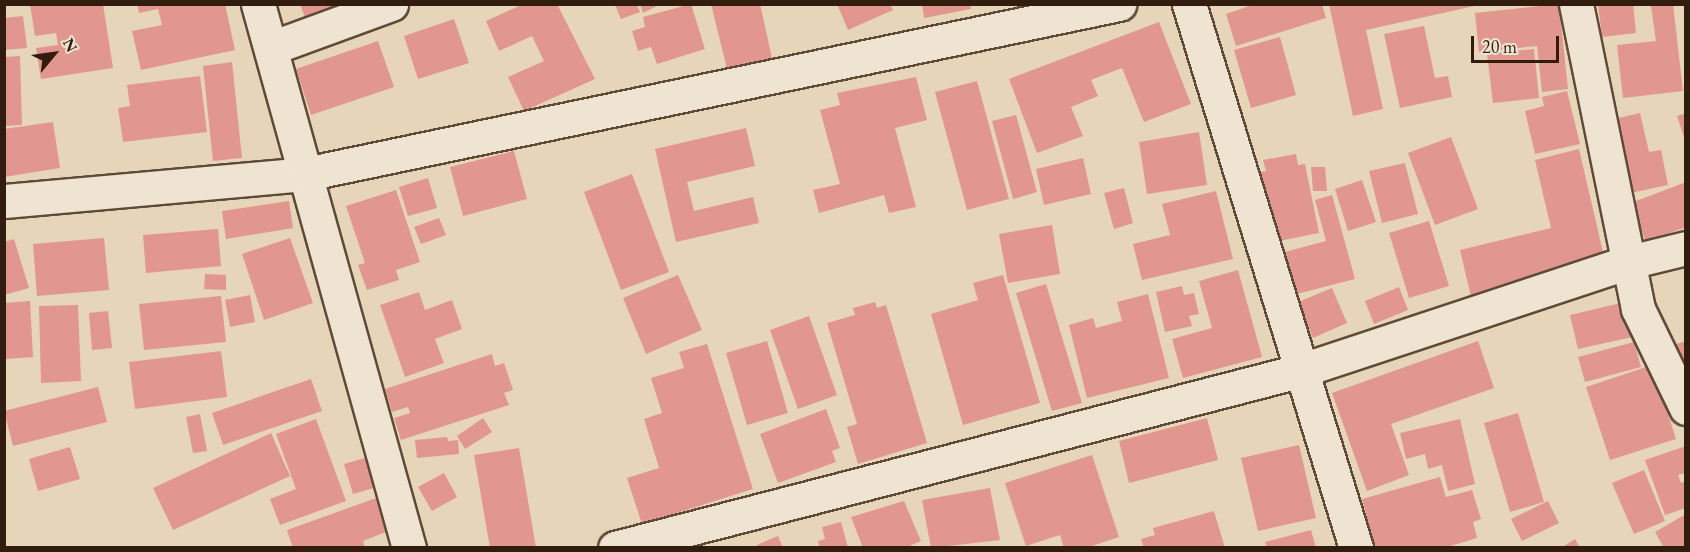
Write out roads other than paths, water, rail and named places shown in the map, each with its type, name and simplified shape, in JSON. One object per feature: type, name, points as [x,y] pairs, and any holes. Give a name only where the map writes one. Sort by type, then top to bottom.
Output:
[{"type":"street","points":[[258,4],[409,548]]},
{"type":"street","points":[[271,48],[391,4]]},
{"type":"street","points":[[4,201],[305,174],[1119,4]]},
{"type":"street","points":[[1189,4],[1299,371],[1356,548]]},
{"type":"street","points":[[1576,4],[1638,309],[1686,408]]},
{"type":"street","points":[[615,548],[1299,371],[1629,262],[1686,248]]}]
